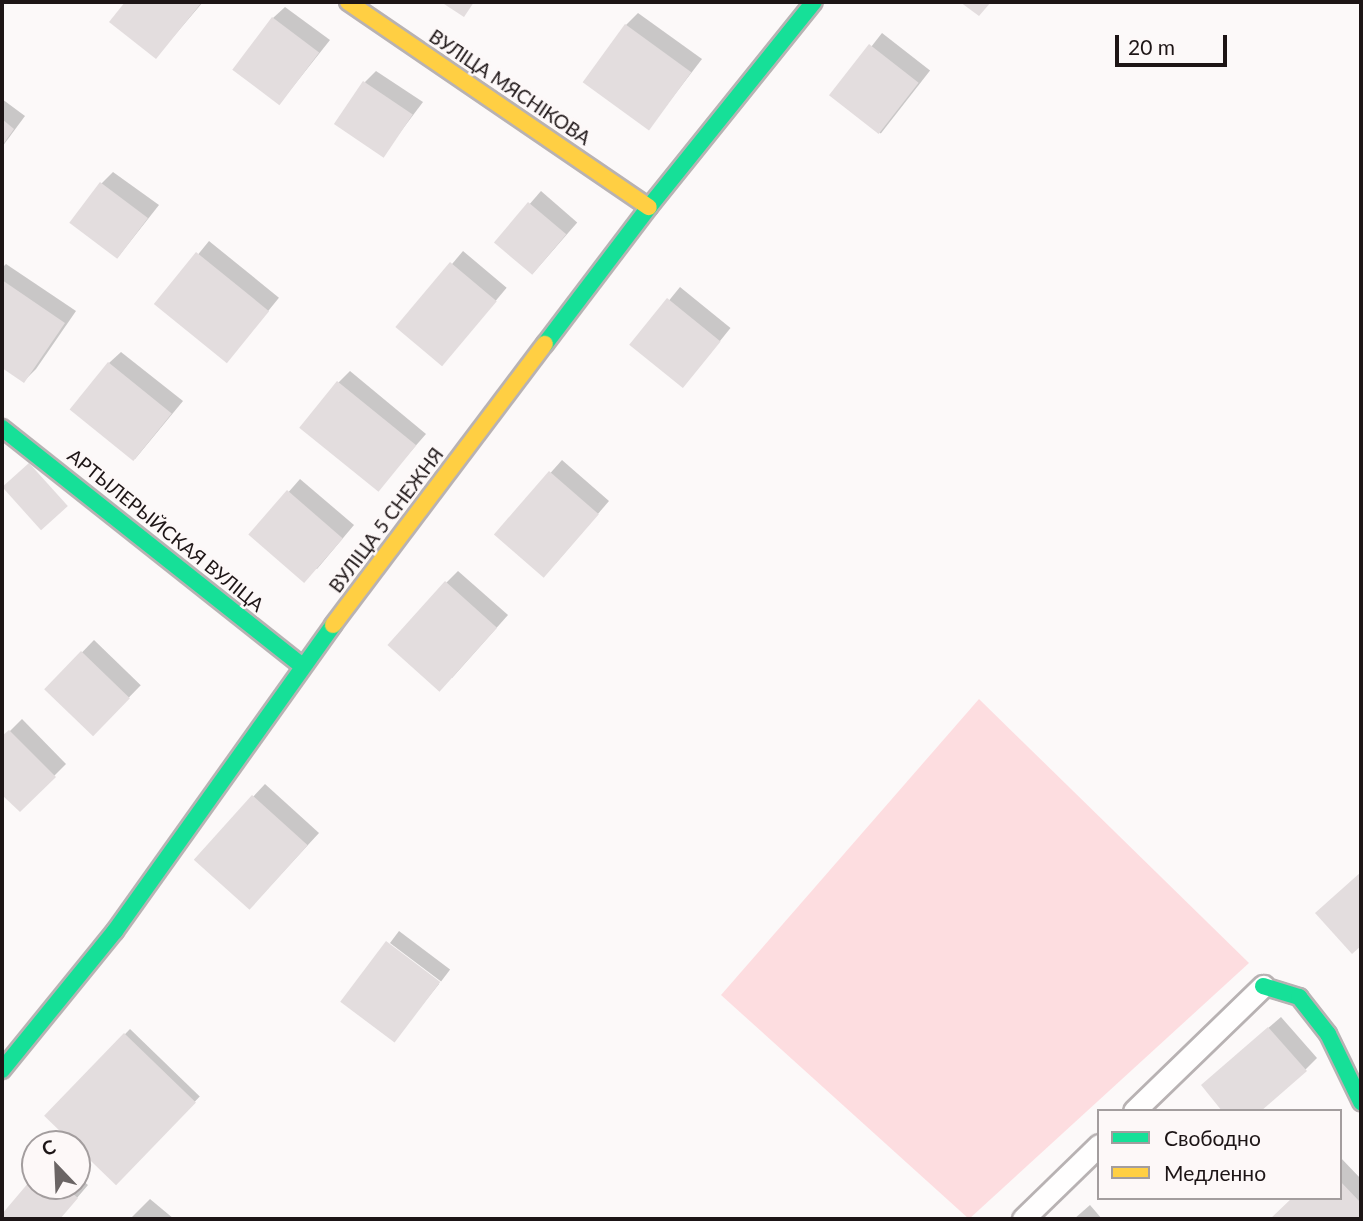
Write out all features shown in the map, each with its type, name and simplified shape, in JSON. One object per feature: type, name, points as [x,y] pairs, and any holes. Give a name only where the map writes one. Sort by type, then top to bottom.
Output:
[{"type":"street","name":"ВУЛІЦА МЯСНІКОВА","points":[[348,2],[649,207]]},
{"type":"street","name":"ВУЛІЦА 5 СНЕЖНЯ","points":[[2,1070],[115,931],[302,666],[649,207],[814,2]]},
{"type":"street","name":"АРТЫЛЕРЫЙСКАЯ ВУЛІЦА","points":[[2,428],[302,666]]},
{"type":"street","points":[[1263,986],[1299,997],[1328,1034],[1361,1102]]},
{"type":"lane","points":[[1136,1109],[1263,986]]},
{"type":"lane","points":[[1023,1219],[1097,1147]]},
{"type":"shaded area","points":[[979,699],[1249,963],[969,1219],[721,995]]},
{"type":"building","points":[[125,2],[202,2],[156,59],[109,22]]},
{"type":"building","points":[[441,2],[474,2],[464,17]]},
{"type":"building","points":[[960,2],[991,2],[979,16]]},
{"type":"building","points":[[272,17],[319,53],[279,105],[232,70]]},
{"type":"building","points":[[625,24],[691,72],[649,130],[583,82]]},
{"type":"building","points":[[869,44],[919,83],[879,134],[829,95]]},
{"type":"building","points":[[363,81],[413,115],[384,158],[334,124]]},
{"type":"building","points":[[2,119],[14,129],[2,146]]},
{"type":"building","points":[[100,182],[148,218],[117,259],[69,223]]},
{"type":"building","points":[[528,202],[566,234],[532,275],[494,243]]},
{"type":"building","points":[[196,252],[269,311],[227,363],[154,304]]},
{"type":"building","points":[[450,262],[497,301],[442,366],[395,327]]},
{"type":"building","points":[[2,280],[65,323],[24,383],[2,368]]},
{"type":"building","points":[[667,298],[721,341],[683,388],[629,345]]},
{"type":"building","points":[[108,362],[172,414],[133,461],[70,409]]},
{"type":"building","points":[[337,381],[416,445],[379,492],[299,428]]},
{"type":"building","points":[[29,463],[68,506],[41,530],[2,487]]},
{"type":"building","points":[[549,471],[599,514],[544,578],[494,534]]},
{"type":"building","points":[[287,490],[343,539],[304,583],[248,535]]},
{"type":"building","points":[[445,581],[497,628],[439,692],[387,645]]},
{"type":"building","points":[[81,651],[130,698],[93,736],[44,689]]},
{"type":"building","points":[[9,730],[56,777],[20,812],[2,795],[2,736]]},
{"type":"building","points":[[252,795],[308,845],[250,910],[194,860]]},
{"type":"building","points":[[1361,872],[1361,946],[1352,954],[1315,913]]},
{"type":"building","points":[[386,941],[440,982],[395,1043],[340,1002]]},
{"type":"building","points":[[1268,1027],[1307,1071],[1263,1109],[1220,1109],[1201,1085]]},
{"type":"building","points":[[124,1033],[196,1102],[116,1185],[91,1161],[91,1130],[59,1130],[44,1116]]},
{"type":"building","points":[[1342,1183],[1361,1203],[1361,1219],[1270,1219],[1290,1200],[1342,1200]]},
{"type":"building","points":[[21,1192],[21,1200],[76,1200],[60,1219],[2,1219],[2,1214]]},
{"type":"traffic: fast","points":[[545,344],[649,207],[814,2]]},
{"type":"traffic: fast","points":[[2,428],[302,666]]},
{"type":"traffic: fast","points":[[2,1070],[115,931],[333,625]]},
{"type":"traffic: fast","points":[[1263,986],[1299,997],[1328,1034],[1361,1102]]},
{"type":"traffic: slow","points":[[348,2],[649,207]]},
{"type":"traffic: slow","points":[[333,625],[545,344]]}]
